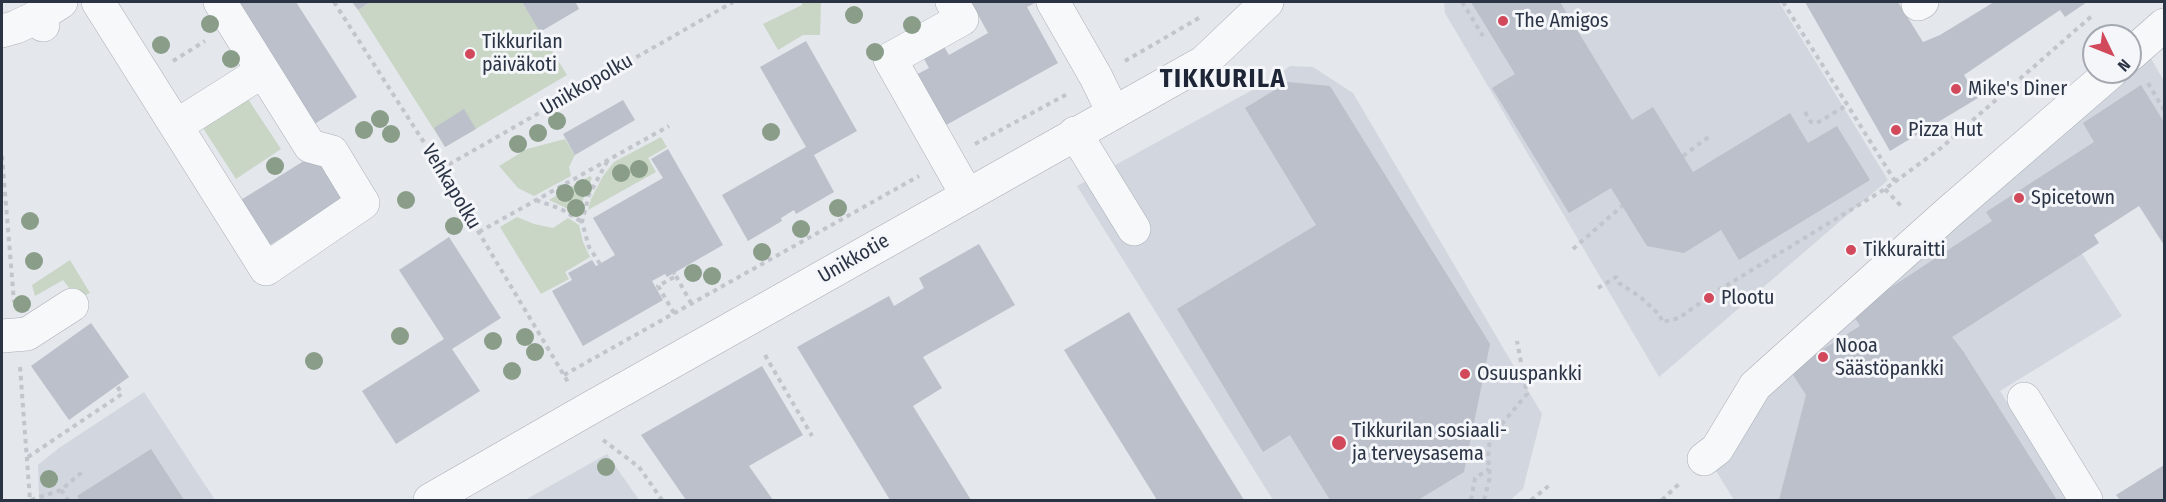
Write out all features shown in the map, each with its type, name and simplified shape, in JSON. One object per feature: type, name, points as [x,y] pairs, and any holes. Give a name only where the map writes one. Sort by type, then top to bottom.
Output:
[{"type":"street","points":[[98,2],[266,269],[363,203],[332,152],[310,146],[226,12]]},
{"type":"street","points":[[952,2],[962,19],[891,59],[967,195]]},
{"type":"street","points":[[1053,2],[1096,77],[1113,112]]},
{"type":"street","name":"Unikkotie","points":[[430,501],[1204,62],[1267,2]]},
{"type":"street","points":[[2142,45],[2164,26],[2151,2]]},
{"type":"street","points":[[2,31],[47,14]]},
{"type":"street","points":[[176,126],[263,71]]},
{"type":"street","points":[[1704,459],[1717,449],[1755,386],[2096,84]]},
{"type":"street","points":[[1076,133],[1134,229]]},
{"type":"street","points":[[2,336],[27,334],[72,305]]},
{"type":"street","points":[[2024,399],[2086,501]]},
{"type":"path","name":"Vehkapolku","points":[[334,2],[441,169],[564,375],[674,313]]},
{"type":"path","name":"Unikkopolku","points":[[441,169],[733,2]]},
{"type":"path","points":[[1462,2],[1483,36]]},
{"type":"path","points":[[1783,2],[1895,181]]},
{"type":"path","points":[[147,78],[226,12]]},
{"type":"path","points":[[691,303],[675,274],[658,286],[674,313],[1206,13]]},
{"type":"path","points":[[1598,288],[1616,278],[1619,283],[1639,296],[1660,315],[1662,322],[1679,318],[1714,293],[1885,189],[1941,148],[2094,14]]},
{"type":"path","points":[[1805,112],[1812,122],[1817,123],[1847,105]]},
{"type":"path","points":[[479,232],[669,126]]},
{"type":"path","points":[[1683,156],[1711,135]]},
{"type":"path","points":[[600,264],[583,233],[582,222],[594,183],[609,159]]},
{"type":"path","points":[[536,200],[561,209],[582,222]]},
{"type":"path","points":[[1573,249],[1623,206]]},
{"type":"path","points":[[1484,501],[1490,477],[1490,438],[1527,394],[1517,341]]},
{"type":"path","points":[[765,355],[812,436]]},
{"type":"path","points":[[27,457],[122,394],[117,386]]},
{"type":"path","points":[[605,443],[639,467],[662,501]]},
{"type":"path","points":[[1471,501],[1475,478],[1489,469]]},
{"type":"path","points":[[31,501],[61,490],[82,472]]},
{"type":"path","points":[[1531,501],[1551,484]]},
{"type":"path","points":[[61,490],[68,501]]},
{"type":"shaded area","points":[[1444,2],[1779,2],[1888,180],[1659,377],[1445,13]]},
{"type":"shaded area","points":[[2150,57],[2164,81],[2164,165],[2068,232],[2122,316],[2000,391],[2068,500],[1734,500],[1700,445],[1914,257],[2118,84],[2142,84],[2142,64]]},
{"type":"shaded area","points":[[1290,66],[1313,67],[1353,93],[1542,414],[1523,489],[1510,500],[1273,500],[1077,186],[1276,77]]},
{"type":"shaded area","points":[[144,392],[215,500],[39,500],[38,465],[59,448]]},
{"type":"shaded area","points":[[607,454],[639,500],[525,500]]},
{"type":"green space","name":"Tikkurilan päiväkoti","points":[[370,2],[522,2],[567,75],[445,147],[358,10]]},
{"type":"green space","points":[[802,2],[821,2],[820,35],[803,35],[778,50],[763,24],[802,5]]},
{"type":"green space","points":[[248,99],[281,149],[236,179],[203,128]]},
{"type":"green space","points":[[661,137],[667,147],[648,158],[656,172],[588,210],[603,176],[614,162]]},
{"type":"green space","points":[[565,139],[575,155],[569,167],[571,176],[534,196],[518,188],[499,166],[527,149]]},
{"type":"green space","points":[[590,176],[592,178],[579,216],[549,200]]},
{"type":"green space","points":[[517,217],[553,228],[568,218],[579,225],[590,257],[565,272],[569,279],[541,294],[500,227]]},
{"type":"green space","points":[[70,260],[90,293],[78,299],[63,280],[35,296],[32,285]]},
{"type":"building","points":[[235,2],[296,2],[357,97],[313,125]]},
{"type":"building","points":[[352,2],[370,2],[358,10]]},
{"type":"building","points":[[522,2],[578,2],[576,3],[579,9],[540,32]]},
{"type":"building","points":[[971,2],[1037,2],[1027,7],[1058,63],[939,129],[910,78],[929,68],[923,57],[943,45],[949,55],[988,33]]},
{"type":"building","points":[[1471,2],[1560,2],[1632,120],[1653,107],[1693,172],[1790,113],[1808,143],[1837,126],[1870,180],[1739,260],[1721,230],[1684,253],[1647,246],[1611,188],[1569,213],[1492,88],[1515,74]]},
{"type":"building","points":[[1805,2],[1898,2],[1923,42],[1940,35],[1994,2],[2087,2],[2065,17],[2060,10],[1964,75],[1978,98],[1890,151]]},
{"type":"building","points":[[806,41],[857,131],[814,155],[834,192],[796,214],[794,210],[781,218],[782,221],[748,241],[722,195],[806,147],[760,67]]},
{"type":"building","points":[[1288,82],[1330,86],[1490,344],[1464,472],[1418,500],[1330,500],[1290,435],[1263,452],[1177,309],[1316,225],[1245,108]]},
{"type":"building","points":[[2141,85],[2164,122],[2164,245],[2139,206],[2094,235],[2099,243],[1952,337],[2057,500],[1779,500],[1806,395],[1790,370],[1860,326],[1852,313],[1992,221],[1986,212],[2094,142],[2083,123]]},
{"type":"building","points":[[623,100],[635,120],[575,155],[563,134]]},
{"type":"building","points":[[464,109],[476,129],[445,147],[434,128]]},
{"type":"building","points":[[668,149],[723,245],[667,277],[665,274],[652,281],[663,300],[583,346],[552,291],[572,280],[568,273],[592,260],[596,266],[615,255],[593,218],[663,178],[651,159]]},
{"type":"building","points":[[320,151],[349,196],[265,248],[236,203]]},
{"type":"building","points":[[449,237],[501,318],[452,349],[480,391],[396,444],[362,391],[444,339],[399,270]]},
{"type":"building","points":[[979,244],[1015,305],[923,357],[942,388],[913,406],[971,500],[890,500],[797,347],[889,296],[894,306],[924,288],[919,278]]},
{"type":"building","points":[[1129,312],[1244,500],[1157,500],[1064,350]]},
{"type":"building","points":[[91,323],[129,377],[69,420],[31,366]]},
{"type":"building","points":[[762,366],[803,435],[749,466],[773,500],[686,500],[641,435]]},
{"type":"building","points":[[151,449],[184,500],[80,500],[77,496]]},
{"type":"building","points":[[2164,465],[2164,500],[2120,500],[2116,495]]},
{"type":"place","name":"The Amigos","points":[[1503,21]]},
{"type":"place","name":"Tikkurilan päiväkoti","points":[[470,54]]},
{"type":"place","name":"Mike's Diner","points":[[1956,89]]},
{"type":"place","name":"Pizza Hut","points":[[1896,130]]},
{"type":"place","name":"Spicetown","points":[[2019,198]]},
{"type":"place","name":"Tikkuraitti","points":[[1851,250]]},
{"type":"place","name":"Plootu","points":[[1709,298]]},
{"type":"place","name":"Nooa Säästöpankki","points":[[1823,357]]},
{"type":"place","name":"Osuuspankki","points":[[1465,374]]},
{"type":"place","name":"Tikkurilan sosiaali- ja terveysasema","points":[[1339,443]]},
{"type":"district","name":"TIKKURILA","points":[[1223,80]]}]
